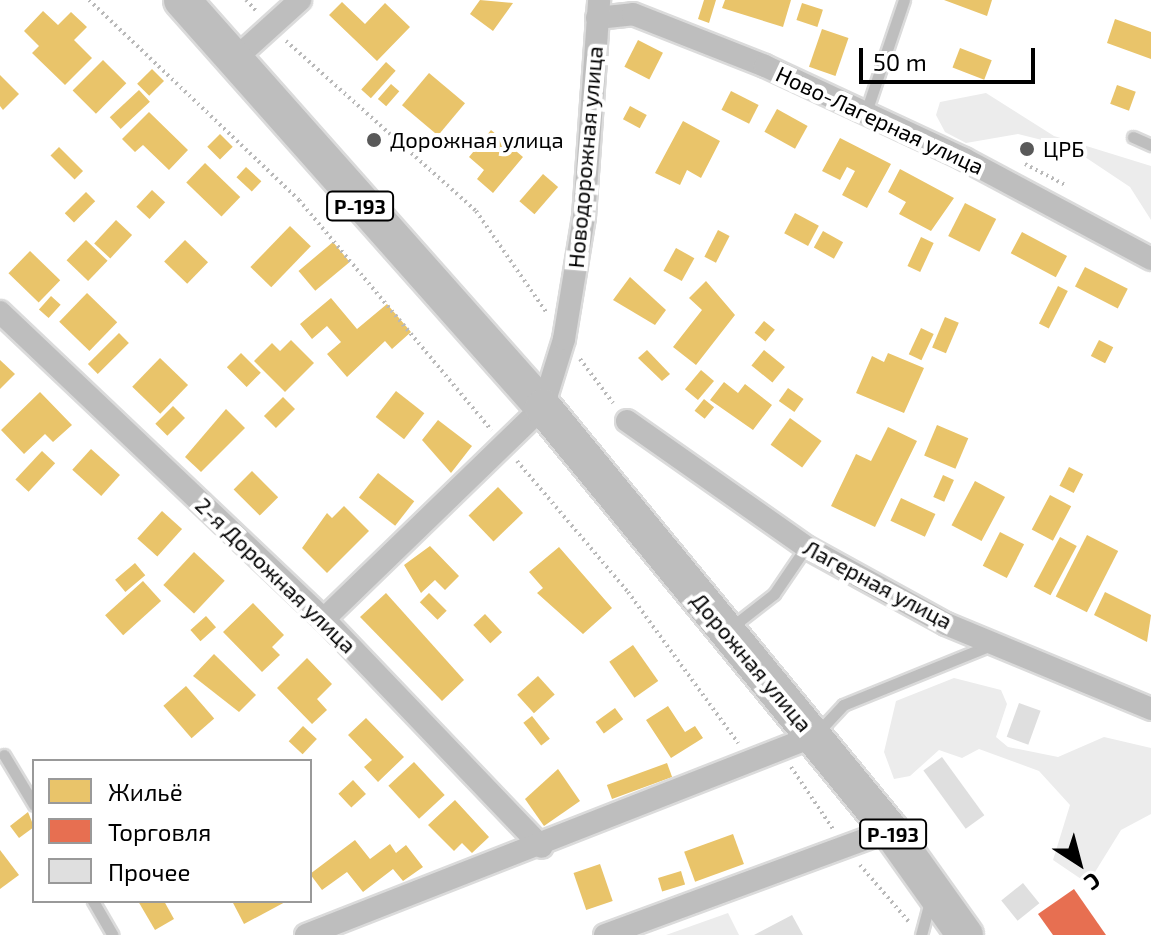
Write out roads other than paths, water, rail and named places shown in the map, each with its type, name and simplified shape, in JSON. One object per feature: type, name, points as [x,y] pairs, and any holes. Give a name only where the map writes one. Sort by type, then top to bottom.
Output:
[{"type":"main road","name":"Дорожная улица","points":[[182,0],[543,407],[890,830],[965,935]]},
{"type":"street","points":[[235,59],[273,29],[300,0]]},
{"type":"street","name":"Ново-Лагерная улица","points":[[598,9],[633,14],[866,112],[1151,259]]},
{"type":"street","name":"Новодорожная улица","points":[[543,407],[564,339],[584,217],[598,9]]},
{"type":"street","name":"2-я Дорожная улица","points":[[0,312],[324,619],[542,847]]},
{"type":"street","points":[[324,619],[543,407]]},
{"type":"street","name":"Лагерная улица","points":[[627,421],[806,547],[946,624],[1001,641],[1151,709]]},
{"type":"street","points":[[306,935],[782,755],[814,736]]},
{"type":"street","points":[[605,935],[890,830]]},
{"type":"lane","points":[[866,112],[904,0]]},
{"type":"lane","points":[[1133,137],[1151,145]]},
{"type":"lane","points":[[725,631],[774,594],[806,547]]},
{"type":"lane","points":[[814,736],[843,705],[1001,641]]},
{"type":"lane","points":[[4,755],[32,802]]},
{"type":"lane","points":[[921,935],[934,889]]},
{"type":"lane","points":[[94,903],[113,935]]},
{"type":"place","name":"Дорожная улица","points":[[374,140]]},
{"type":"place","name":"ЦРБ","points":[[1027,149]]}]
